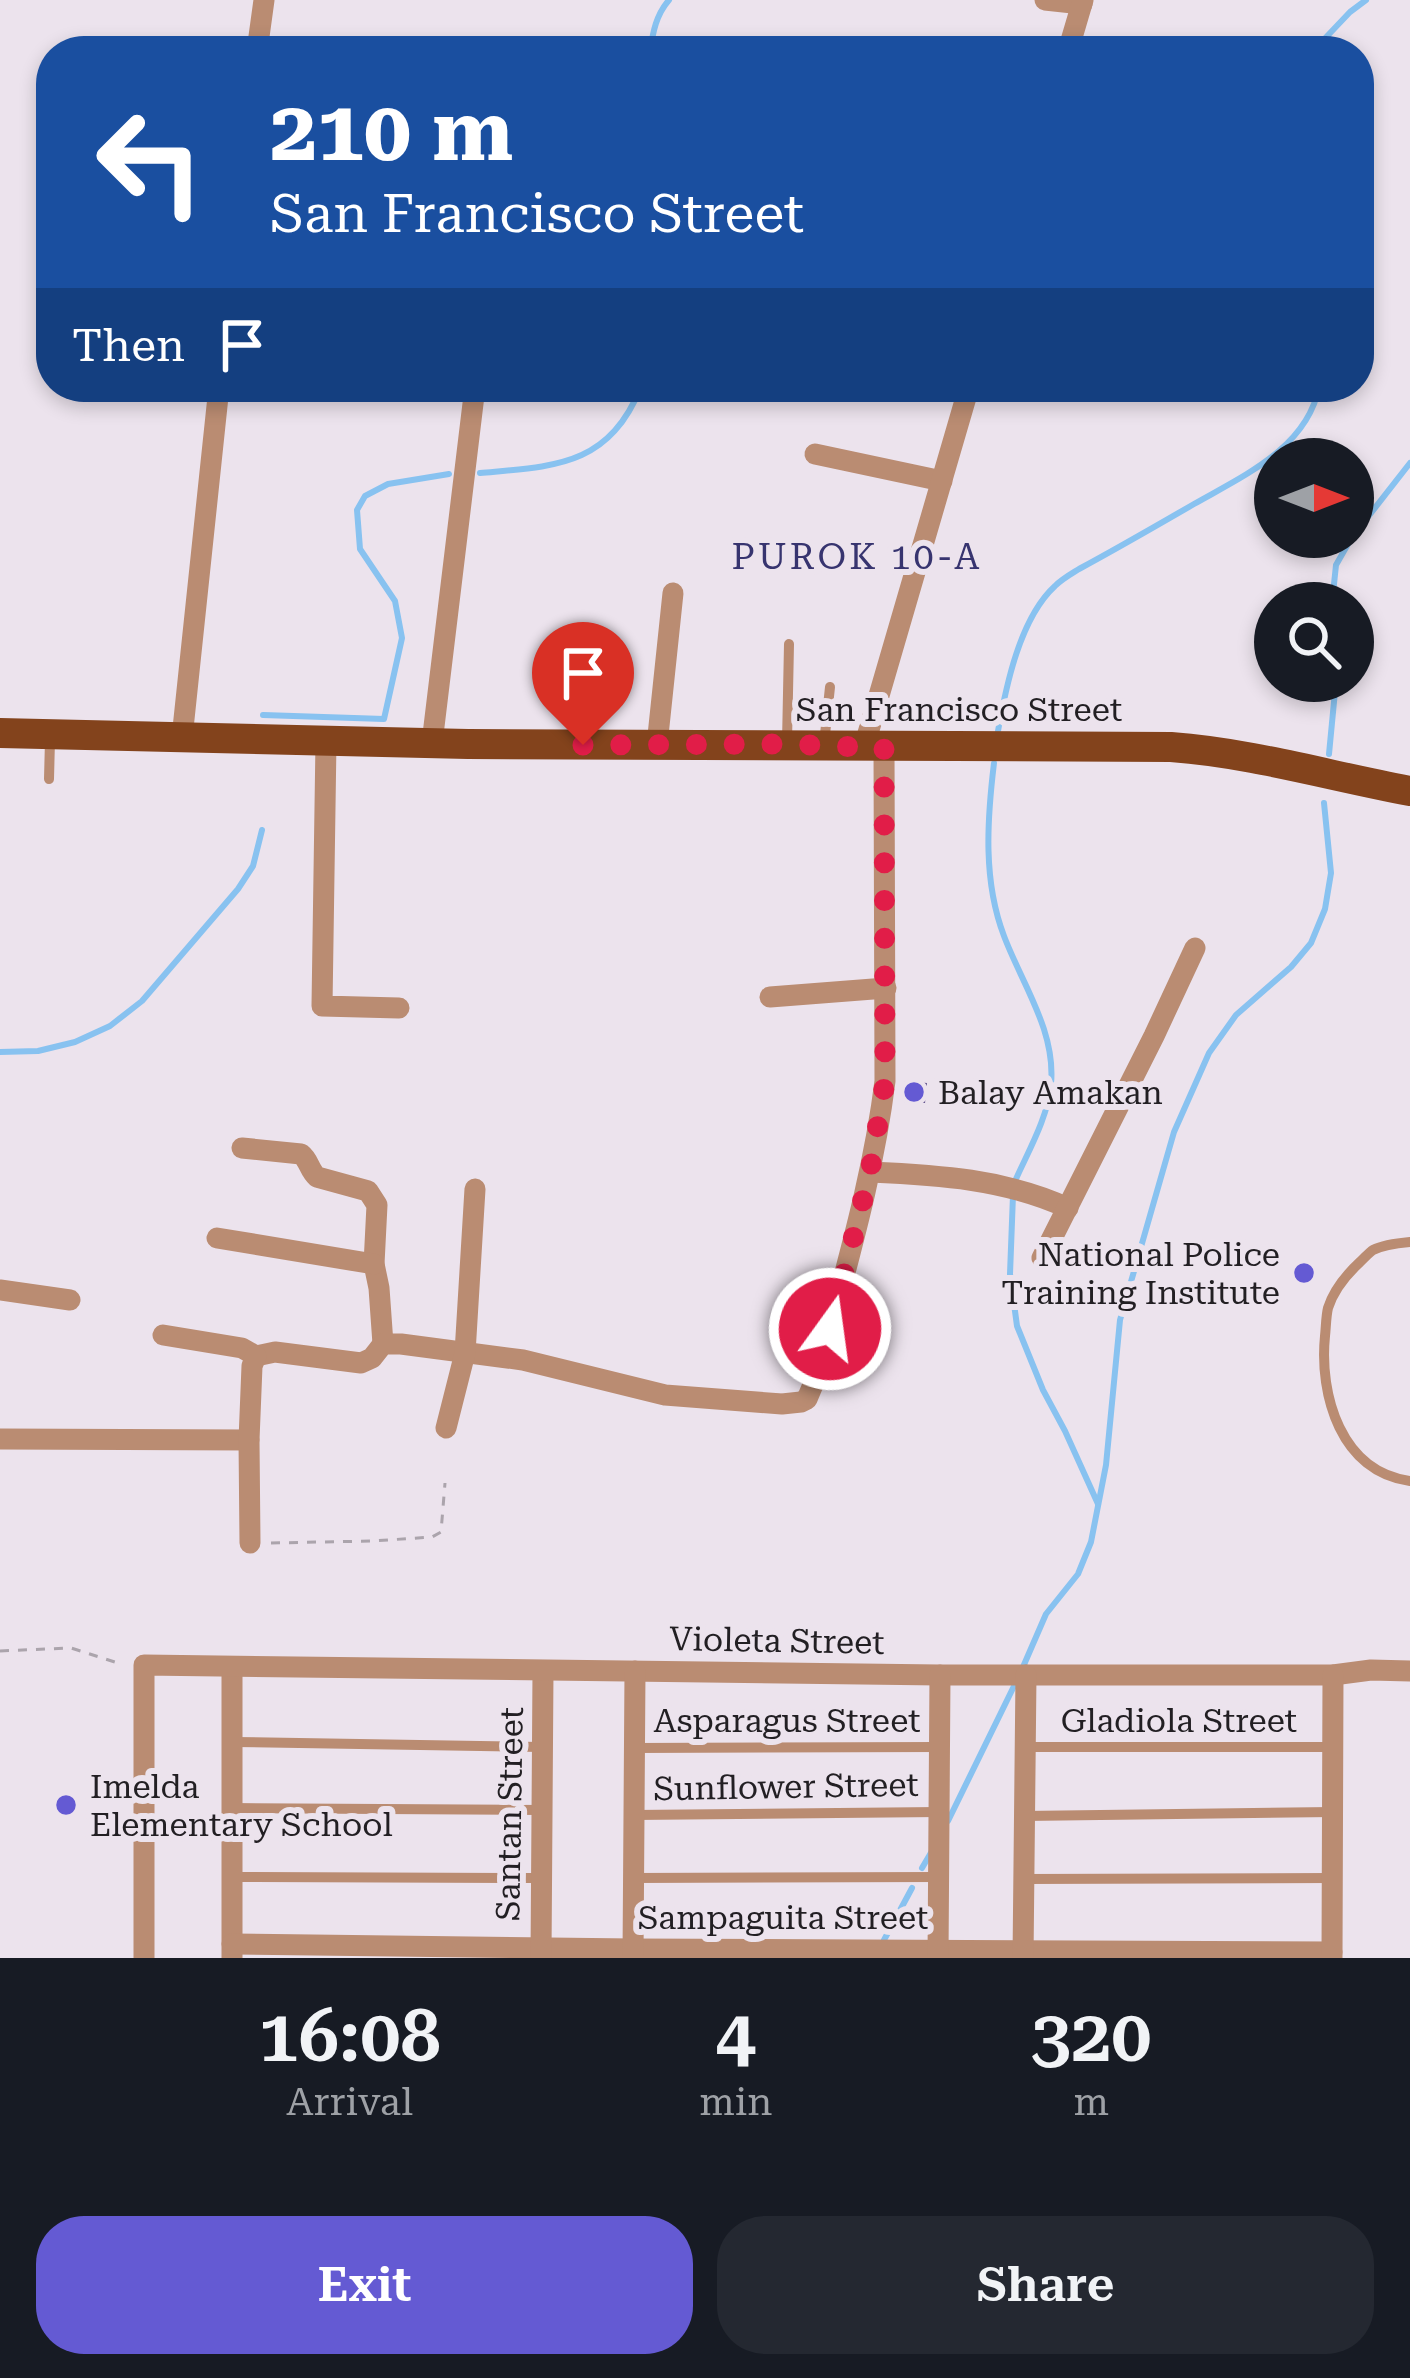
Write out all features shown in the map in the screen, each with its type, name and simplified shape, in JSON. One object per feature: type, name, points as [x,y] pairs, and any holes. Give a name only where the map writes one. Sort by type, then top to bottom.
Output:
[{"type":"main road","name":"San Francisco Street","points":[[0,733],[432,743],[1211,750],[1410,790]]},
{"type":"street","points":[[259,36],[264,0]]},
{"type":"street","points":[[1045,0],[1082,2],[1072,36]]},
{"type":"street","points":[[182,738],[217,402]]},
{"type":"street","points":[[432,743],[473,402]]},
{"type":"street","points":[[383,1344],[523,1360],[665,1395],[782,1404],[807,1399],[870,1172],[885,1082],[886,988],[874,747],[965,402]]},
{"type":"street","points":[[815,454],[942,481]]},
{"type":"street","points":[[657,745],[673,593]]},
{"type":"street","points":[[326,741],[322,1006],[399,1008]]},
{"type":"street","points":[[1042,1258],[1195,948]]},
{"type":"street","points":[[770,997],[886,988]]},
{"type":"street","points":[[164,1335],[242,1348],[256,1356],[275,1352],[361,1363],[373,1358],[383,1344],[374,1264],[377,1205],[368,1191],[317,1177],[301,1154],[242,1148]]},
{"type":"street","points":[[870,1172],[963,1178],[1044,1197],[1068,1208]]},
{"type":"street","points":[[446,1429],[465,1353],[476,1190]]},
{"type":"street","points":[[217,1238],[374,1264]]},
{"type":"street","points":[[0,1290],[70,1300]]},
{"type":"street","points":[[250,1544],[249,1440],[256,1356]]},
{"type":"street","points":[[0,1438],[249,1440]]},
{"type":"street","points":[[144,1665],[144,1958]]},
{"type":"street","name":"Violeta Street","points":[[144,1665],[940,1675],[1410,1671]]},
{"type":"street","points":[[232,1666],[232,1951]]},
{"type":"street","name":"Santan Street","points":[[541,1953],[543,1671]]},
{"type":"street","points":[[633,1954],[635,1672]]},
{"type":"street","points":[[938,1955],[940,1675]]},
{"type":"street","points":[[1023,1955],[1026,1675]]},
{"type":"street","points":[[1332,1955],[1333,1675]]},
{"type":"street","name":"Sampaguita Street","points":[[232,1951],[1332,1955]]},
{"type":"lane","points":[[787,744],[789,644]]},
{"type":"lane","points":[[824,746],[830,687]]},
{"type":"lane","points":[[49,779],[50,735]]},
{"type":"lane","points":[[1410,1242],[1372,1250],[1342,1278],[1328,1309],[1323,1354],[1326,1390],[1351,1449],[1376,1468],[1410,1481]]},
{"type":"lane","points":[[232,1742],[542,1747]]},
{"type":"lane","name":"Asparagus Street","points":[[634,1748],[940,1747]]},
{"type":"lane","name":"Gladiola Street","points":[[1025,1747],[1333,1747]]},
{"type":"lane","points":[[232,1808],[542,1810]]},
{"type":"lane","name":"Sunflower Street","points":[[634,1815],[939,1812]]},
{"type":"lane","points":[[1024,1816],[1333,1812]]},
{"type":"lane","points":[[232,1877],[541,1877]]},
{"type":"lane","points":[[634,1877],[939,1877]]},
{"type":"lane","points":[[1024,1879],[1333,1878]]},
{"type":"path","points":[[250,1544],[433,1537],[441,1532],[445,1483]]},
{"type":"path","points":[[0,1651],[71,1648],[116,1663],[144,1665]]},
{"type":"building","points":[[905,1081],[927,1083],[925,1103],[904,1102]]},
{"type":"waterway","points":[[653,36],[669,0]]},
{"type":"waterway","points":[[1327,36],[1366,0]]},
{"type":"waterway","points":[[480,473],[532,468],[576,457],[612,433],[634,402]]},
{"type":"waterway","points":[[998,731],[1024,634],[1055,586],[1270,458],[1301,427],[1314,402]]},
{"type":"waterway","points":[[1374,509],[1410,463]]},
{"type":"waterway","points":[[263,715],[384,719],[402,638],[395,601],[360,549],[357,510],[365,496],[388,484],[449,474]]},
{"type":"waterway","points":[[1334,582],[1340,558]]},
{"type":"waterway","points":[[1329,754],[1334,702]]},
{"type":"waterway","points":[[994,763],[989,829],[993,894],[1004,936],[1043,1027],[1051,1064],[1046,1109],[1016,1179]]},
{"type":"waterway","points":[[1023,1667],[1046,1614],[1078,1574],[1091,1542],[1106,1465],[1120,1320],[1174,1132],[1209,1053],[1236,1015],[1311,943],[1325,909],[1331,873],[1324,803]]},
{"type":"waterway","points":[[0,1052],[38,1051],[75,1042],[110,1026],[142,1001],[238,889],[253,866],[262,830]]},
{"type":"waterway","points":[[1013,1195],[1010,1274],[1017,1326],[1098,1504]]},
{"type":"waterway","points":[[948,1821],[1015,1684]]},
{"type":"waterway","points":[[922,1868],[932,1851]]},
{"type":"waterway","points":[[884,1940],[912,1888]]},
{"type":"place","name":"Balay Amakan","points":[[914,1092]]},
{"type":"place","name":"National Police Training Institute","points":[[1304,1273]]},
{"type":"place","name":"Imelda Elementary School","points":[[66,1805]]},
{"type":"district","name":"PUROK 10-A","points":[[857,556]]},
{"type":"route","points":[[583,745],[884,748],[885,1082],[870,1172],[830,1329]]}]
